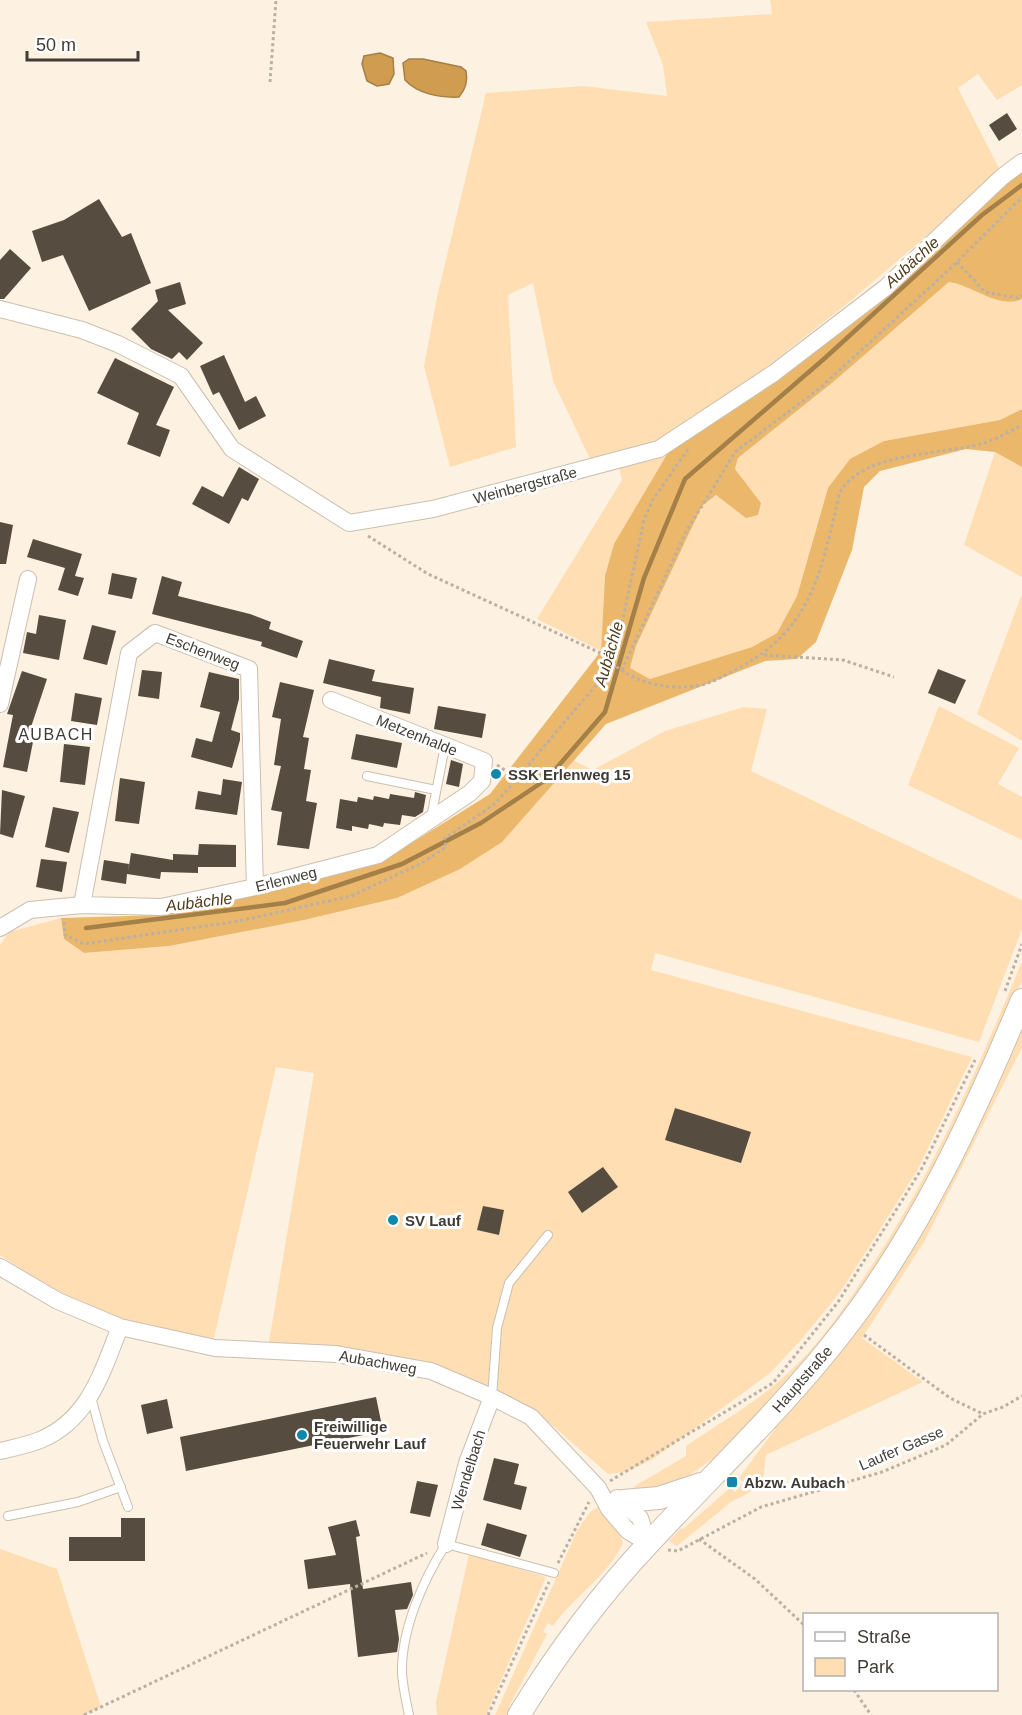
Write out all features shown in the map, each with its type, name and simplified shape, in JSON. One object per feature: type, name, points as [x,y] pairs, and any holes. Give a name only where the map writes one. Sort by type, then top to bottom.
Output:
[{"type":"main road","name":"Hauptstraße","points":[[519,1715],[567,1640],[648,1543],[775,1410],[844,1330],[888,1266],[924,1206],[962,1134],[1013,998]]},
{"type":"main road","points":[[623,1501],[659,1498],[708,1481]]},
{"type":"street","name":"Weinbergstraße","points":[[349,523],[433,509],[659,449],[774,373],[885,288],[1002,177],[1022,162]]},
{"type":"street","points":[[0,309],[82,330],[118,344],[181,376],[232,449],[349,523]]},
{"type":"street","points":[[0,704],[28,579]]},
{"type":"street","name":"Eschenweg","points":[[82,905],[129,653],[155,633],[249,669],[255,887]]},
{"type":"street","name":"Metzenhalde","points":[[331,700],[484,762]]},
{"type":"street","name":"Erlenweg","points":[[0,928],[30,910],[82,905],[161,907],[255,887],[378,855],[470,793],[482,782],[484,762]]},
{"type":"street","name":"Aubachweg","points":[[0,1267],[58,1301],[120,1327],[215,1348],[336,1354],[431,1371],[492,1397],[531,1417],[598,1488],[609,1509],[628,1531],[648,1543]]},
{"type":"street","points":[[0,1451],[40,1441],[68,1425],[91,1397],[120,1327]]},
{"type":"street","name":"Wendelbach","points":[[446,1544],[468,1463],[492,1397]]},
{"type":"street","name":"Aubachweg","points":[[598,1488],[623,1501],[640,1518],[648,1543]]},
{"type":"lane","points":[[430,818],[445,746]]},
{"type":"lane","points":[[368,776],[436,790]]},
{"type":"lane","points":[[492,1397],[497,1328],[510,1283],[548,1235]]},
{"type":"lane","points":[[91,1397],[128,1507]]},
{"type":"lane","points":[[8,1516],[78,1502],[121,1487]]},
{"type":"lane","points":[[409,1715],[402,1674],[403,1653],[421,1595],[435,1562],[446,1544],[554,1573]]},
{"type":"path","points":[[270,82],[276,0]]},
{"type":"path","points":[[622,670],[686,532],[735,452],[820,388],[957,262],[1022,197]]},
{"type":"path","points":[[957,262],[985,292],[1018,297],[1022,295]]},
{"type":"path","points":[[349,523],[428,574],[605,655],[613,665],[658,687],[704,687],[764,655],[789,631],[811,595],[840,492],[849,478],[869,466],[916,454],[985,442],[1022,425]]},
{"type":"path","points":[[62,906],[65,935],[84,944],[239,921],[351,896],[420,864],[446,847],[444,839],[496,803],[613,665],[644,520],[652,501],[692,443]]},
{"type":"path","points":[[764,655],[843,660],[894,677]]},
{"type":"path","points":[[484,762],[500,766],[517,778]]},
{"type":"path","points":[[1013,998],[1022,944]]},
{"type":"path","points":[[488,1715],[578,1521],[598,1488],[773,1383],[838,1302],[903,1199],[922,1168],[976,1056]]},
{"type":"path","points":[[864,1335],[950,1398],[983,1414]]},
{"type":"path","name":"Laufer Gasse","points":[[648,1543],[678,1551],[761,1507],[882,1472],[946,1445],[983,1414],[1003,1407],[1022,1396]]},
{"type":"path","points":[[699,1539],[755,1579],[803,1624]]},
{"type":"path","points":[[84,1715],[446,1544]]},
{"type":"path","points":[[855,1691],[871,1715]]},
{"type":"green space","points":[[770,0],[1022,0],[1022,85],[997,100],[978,74],[958,88],[1001,172],[854,298],[730,396],[662,442],[592,463],[553,381],[533,283],[508,295],[516,447],[450,467],[424,366],[437,297],[486,93],[583,86],[667,96],[663,65],[646,22],[772,14]]},
{"type":"green space","points":[[949,282],[996,299],[1014,302],[1022,299],[1022,409],[1000,420],[884,441],[828,488],[797,596],[777,633],[752,647],[650,679],[630,668],[636,646],[702,506],[716,495],[746,517],[761,503],[735,469],[738,458],[832,383]]},
{"type":"green space","points":[[672,446],[605,576],[601,651],[537,619],[622,480],[619,467]]},
{"type":"green space","points":[[995,452],[1022,467],[1022,577],[964,545]]},
{"type":"green space","points":[[1022,594],[1022,741],[977,714]]},
{"type":"green space","points":[[939,706],[1019,748],[998,784],[1022,797],[1022,840],[908,785]]},
{"type":"green space","points":[[744,707],[767,709],[751,771],[1022,900],[1022,929],[979,1042],[655,953],[651,970],[972,1057],[918,1169],[841,1291],[801,1340],[770,1373],[653,1459],[626,1472],[608,1474],[545,1419],[495,1392],[343,1348],[269,1342],[314,1073],[276,1067],[214,1338],[158,1329],[111,1314],[53,1288],[0,1255],[0,945],[9,932],[61,918],[64,939],[84,953],[169,946],[304,920],[397,898],[565,771],[573,760],[593,770],[665,731]]},
{"type":"green space","points":[[1022,961],[1022,981],[995,1047],[919,1202],[824,1345],[739,1439],[703,1466],[674,1485],[639,1490],[633,1487],[686,1456],[686,1446],[751,1403],[775,1384],[798,1364],[837,1317],[887,1241],[931,1164],[970,1084]]},
{"type":"green space","points":[[1022,1020],[1022,1047],[924,1242],[862,1338],[923,1382],[766,1455],[762,1486],[731,1502],[677,1546],[669,1541],[681,1528],[683,1529],[730,1488],[735,1492],[744,1482],[739,1478],[775,1429],[773,1427],[839,1351]]},
{"type":"green space","points":[[598,1507],[619,1532],[623,1543],[617,1555],[600,1576],[553,1626],[548,1623],[543,1632],[547,1634],[509,1707],[512,1709],[508,1715],[495,1715],[577,1531],[590,1512]]},
{"type":"green space","points":[[0,1549],[57,1569],[101,1707],[84,1715],[0,1715]]},
{"type":"green space","points":[[469,1554],[546,1577],[486,1715],[437,1715],[436,1702]]},
{"type":"shaded area","points":[[380,53],[393,58],[394,74],[389,84],[377,86],[367,81],[362,64],[364,56]]},
{"type":"shaded area","points":[[409,59],[423,59],[461,67],[467,75],[466,85],[459,97],[437,96],[410,85],[405,80],[403,63]]},
{"type":"shaded area","points":[[1022,170],[1022,299],[1013,302],[995,299],[949,282],[832,383],[738,458],[735,469],[761,503],[758,515],[746,518],[716,495],[702,506],[636,646],[630,668],[650,679],[752,647],[777,633],[797,596],[828,488],[850,459],[884,441],[1000,420],[1022,409],[1022,467],[995,452],[966,449],[880,471],[864,487],[852,550],[816,642],[797,659],[765,661],[606,724],[502,842],[460,869],[397,898],[304,920],[169,946],[84,953],[64,939],[61,918],[162,915],[381,862],[490,794],[601,651],[605,576],[614,544],[672,446]]},
{"type":"building","points":[[1007,113],[1017,129],[999,141],[989,125]]},
{"type":"building","points":[[99,199],[122,237],[131,233],[151,283],[89,311],[63,255],[42,262],[32,231],[64,220]]},
{"type":"building","points":[[10,249],[31,268],[4,299],[0,299],[0,260]]},
{"type":"building","points":[[180,282],[186,304],[168,310],[203,343],[187,360],[179,352],[172,359],[151,349],[131,329],[158,301],[155,290]]},
{"type":"building","points":[[224,355],[245,402],[256,396],[266,416],[239,430],[219,392],[213,395],[200,366]]},
{"type":"building","points":[[115,358],[174,387],[156,425],[170,430],[160,457],[127,444],[139,413],[97,393]]},
{"type":"building","points":[[239,467],[259,479],[248,501],[242,498],[229,524],[192,504],[202,486],[223,497]]},
{"type":"building","points":[[0,522],[13,525],[6,564],[0,564]]},
{"type":"building","points":[[33,539],[82,554],[75,576],[84,578],[78,596],[58,590],[65,568],[27,557]]},
{"type":"building","points":[[112,573],[137,578],[132,599],[108,594]]},
{"type":"building","points":[[162,576],[182,582],[178,596],[250,614],[271,622],[269,629],[303,641],[297,658],[261,646],[262,642],[152,614]]},
{"type":"building","points":[[39,615],[66,620],[59,660],[23,653],[27,632],[36,634]]},
{"type":"building","points":[[92,625],[116,631],[107,665],[83,659]]},
{"type":"building","points":[[329,659],[375,670],[372,681],[414,688],[410,714],[380,708],[381,697],[323,683]]},
{"type":"building","points":[[938,669],[966,680],[955,704],[928,693]]},
{"type":"building","points":[[142,670],[162,672],[159,699],[138,696]]},
{"type":"building","points":[[22,671],[47,679],[28,736],[34,737],[27,772],[3,767],[13,715],[7,714]]},
{"type":"building","points":[[209,672],[239,679],[239,699],[231,730],[240,733],[240,740],[232,768],[191,757],[196,738],[212,742],[220,712],[200,707]]},
{"type":"building","points":[[280,682],[314,690],[303,737],[309,738],[304,769],[311,770],[306,801],[317,803],[309,849],[277,845],[282,812],[271,810],[281,766],[274,765],[281,719],[272,717]]},
{"type":"building","points":[[75,693],[102,698],[97,725],[71,721]]},
{"type":"building","points":[[438,706],[486,714],[482,738],[434,729]]},
{"type":"building","points":[[356,734],[402,743],[397,768],[351,759]]},
{"type":"building","points":[[64,744],[90,747],[85,785],[60,782]]},
{"type":"building","points":[[451,760],[463,764],[459,787],[446,784]]},
{"type":"building","points":[[120,778],[145,782],[139,824],[115,821]]},
{"type":"building","points":[[223,779],[242,782],[237,815],[195,809],[198,791],[221,795]]},
{"type":"building","points":[[2,790],[25,796],[13,838],[0,834]]},
{"type":"building","points":[[415,792],[426,795],[423,812],[415,817],[402,815],[400,825],[384,823],[383,827],[369,824],[368,829],[352,826],[352,831],[336,828],[340,799],[357,802],[358,797],[373,800],[374,796],[389,799],[390,794],[414,798]]},
{"type":"building","points":[[53,807],[79,812],[69,853],[45,847]]},
{"type":"building","points":[[199,844],[236,845],[236,867],[198,867],[198,873],[161,872],[160,879],[127,874],[126,884],[101,880],[104,860],[129,864],[128,872],[131,853],[173,860],[173,854],[198,855]]},
{"type":"building","points":[[41,859],[67,862],[62,892],[36,887]]},
{"type":"building","points":[[675,1108],[751,1132],[741,1163],[665,1140]]},
{"type":"building","points":[[603,1167],[618,1187],[582,1213],[568,1192]]},
{"type":"building","points":[[483,1206],[504,1210],[499,1235],[477,1230]]},
{"type":"building","points":[[376,1397],[383,1431],[186,1471],[180,1437]]},
{"type":"building","points":[[167,1399],[173,1428],[147,1434],[141,1405]]},
{"type":"building","points":[[494,1458],[519,1464],[514,1484],[527,1487],[521,1510],[483,1500]]},
{"type":"building","points":[[417,1481],[438,1485],[430,1517],[410,1513]]},
{"type":"building","points":[[121,1518],[145,1518],[145,1561],[69,1561],[69,1537],[121,1537]]},
{"type":"building","points":[[356,1520],[360,1536],[356,1537],[363,1589],[411,1582],[413,1595],[407,1609],[395,1610],[399,1639],[397,1652],[358,1657],[350,1584],[308,1589],[304,1560],[336,1555],[328,1527]]},
{"type":"building","points":[[487,1523],[527,1535],[520,1557],[481,1545]]},
{"type":"waterway","name":"Aubächle","points":[[86,928],[285,903],[402,864],[481,823],[547,779],[605,712],[644,578],[685,479],[825,358],[982,215],[1022,185]]},
{"type":"place","name":"SSK Erlenweg 15","points":[[496,774]]},
{"type":"place","name":"SV Lauf","points":[[393,1220]]},
{"type":"place","name":"Freiwillige Feuerwehr Lauf","points":[[302,1435]]},
{"type":"place","name":"Abzw. Aubach","points":[[732,1482]]},
{"type":"district","name":"AUBACH","points":[[56,734]]}]
